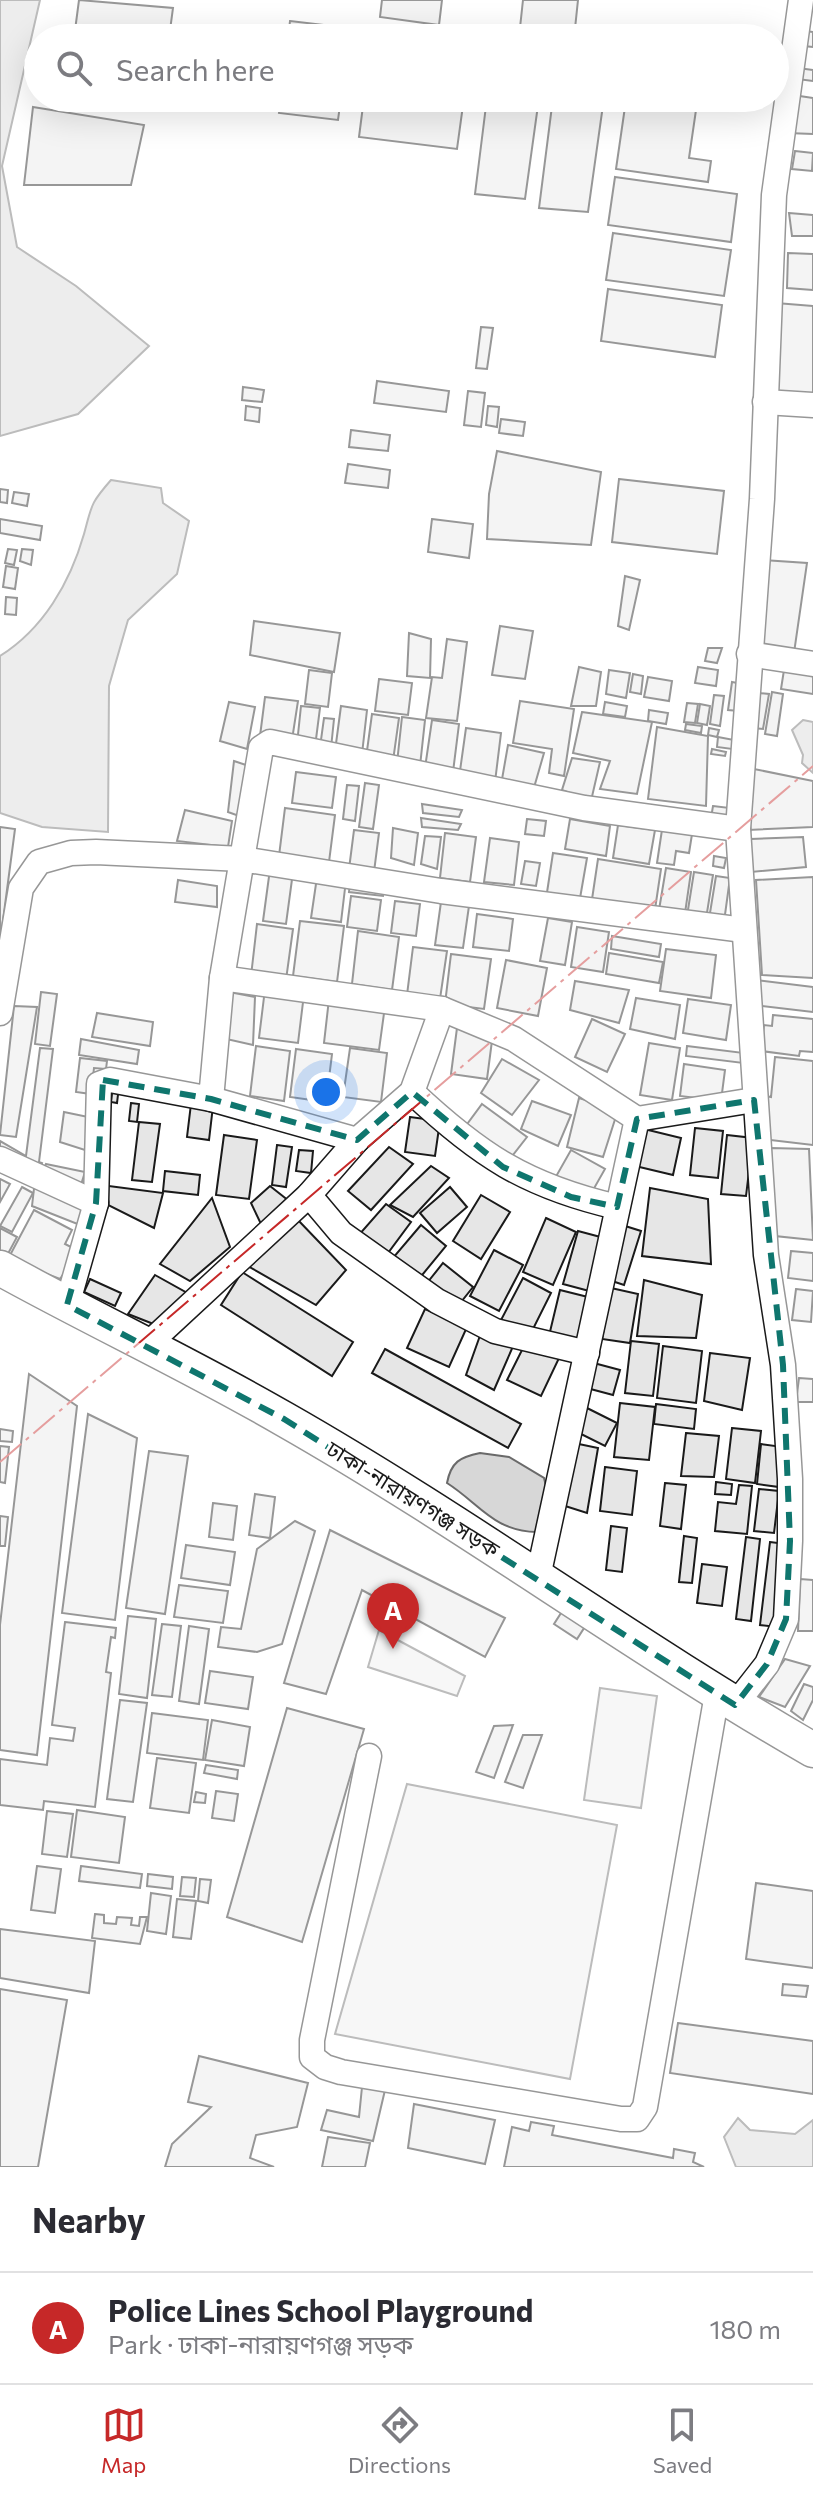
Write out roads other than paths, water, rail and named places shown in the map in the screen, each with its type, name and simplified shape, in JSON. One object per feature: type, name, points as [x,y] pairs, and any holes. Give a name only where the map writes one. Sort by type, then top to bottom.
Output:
[{"type":"highway","name":"ঢাকা-নারায়ণগঞ্জ সড়ক","points":[[0,1268],[284,1419],[538,1577],[619,1633],[726,1700],[813,1750]]},
{"type":"street","points":[[789,87],[801,0]]},
{"type":"street","points":[[369,1756],[312,2040],[312,2057],[325,2067],[341,2072],[621,2119],[637,2119],[645,2107],[726,1700],[767,1664],[786,1619],[790,1479],[783,1365],[766,1255],[738,829],[765,402],[774,195],[785,112]]},
{"type":"street","points":[[765,402],[813,405]]},
{"type":"street","points":[[749,654],[813,664]]},
{"type":"street","points":[[211,1099],[222,975],[261,748],[270,742],[584,808],[738,829]]},
{"type":"street","points":[[0,1013],[21,888],[39,862],[71,853],[108,852],[744,930]]},
{"type":"street","points":[[222,975],[442,1009],[514,1039],[637,1119],[754,1100]]},
{"type":"street","points":[[146,1346],[309,1195],[357,1140],[412,1092],[442,1009]]},
{"type":"street","points":[[67,1305],[96,1203],[99,1084],[103,1080],[211,1099],[357,1140]]},
{"type":"street","points":[[412,1092],[462,1139],[503,1167],[571,1197],[617,1207]]},
{"type":"street","points":[[538,1577],[637,1119]]},
{"type":"street","points":[[0,1159],[96,1203]]},
{"type":"street","points":[[309,1195],[341,1233],[437,1301],[495,1331],[587,1353]]},
{"type":"place","name":"Police Lines School Playground","points":[[393,1649]]}]
